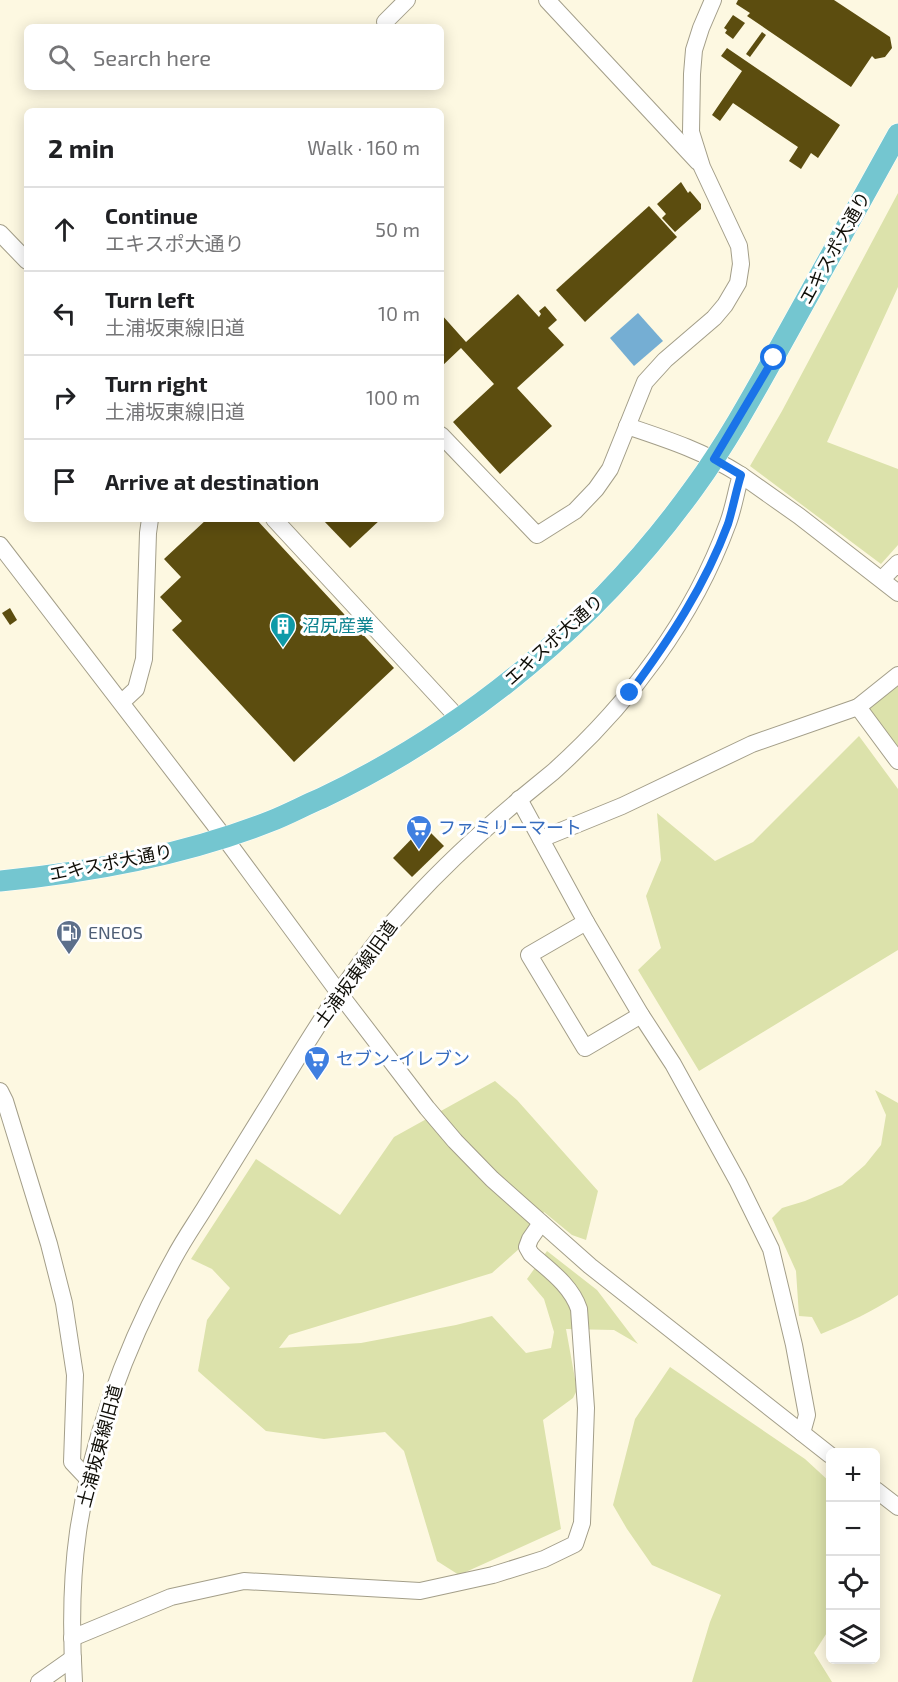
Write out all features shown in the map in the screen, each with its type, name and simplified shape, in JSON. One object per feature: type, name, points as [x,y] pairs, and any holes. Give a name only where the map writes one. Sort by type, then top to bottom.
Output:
[{"type":"main road","name":"エキスポ大通り","points":[[0,881],[60,874],[166,854],[274,820],[351,784],[406,753],[459,719],[535,661],[590,610],[634,563],[714,459],[774,358],[898,134]]},
{"type":"street","points":[[385,22],[407,0]]},
{"type":"street","points":[[547,0],[702,167]]},
{"type":"street","points":[[444,438],[537,535],[575,510],[596,489],[610,469],[645,382],[665,360],[714,318],[725,305],[738,283],[741,264],[739,246],[702,167],[691,132],[694,50],[713,0]]},
{"type":"street","points":[[0,234],[24,258]]},
{"type":"street","points":[[627,426],[689,447],[741,475],[898,593]]},
{"type":"street","name":"土浦坂東線旧道","points":[[74,1682],[72,1638],[78,1533],[88,1479],[110,1397],[140,1325],[170,1266],[339,993],[375,944],[409,904],[450,862],[552,772],[606,719],[630,693],[659,653],[688,608],[708,571],[728,524],[741,475]]},
{"type":"street","points":[[122,702],[136,689],[144,659],[150,522]]},
{"type":"street","points":[[277,522],[459,719]]},
{"type":"street","points":[[0,545],[122,702],[339,993],[455,1141],[492,1179],[590,1266],[826,1451]]},
{"type":"street","points":[[882,579],[898,563]]},
{"type":"street","points":[[541,839],[622,806],[752,744],[858,706],[898,675]]},
{"type":"street","points":[[858,706],[898,761]]},
{"type":"street","points":[[519,800],[586,922],[673,1064],[738,1182],[771,1249],[794,1345],[807,1414],[802,1433]]},
{"type":"street","points":[[586,922],[529,955],[585,1048],[641,1015]]},
{"type":"street","points":[[0,1091],[26,1165],[64,1303],[75,1375],[72,1462],[88,1479]]},
{"type":"street","points":[[72,1638],[171,1597],[244,1581],[420,1591],[493,1575],[544,1559],[575,1544],[582,1524],[586,1408],[579,1309],[575,1298],[565,1285],[527,1248],[541,1223]]},
{"type":"street","points":[[880,1493],[898,1507]]},
{"type":"street","points":[[39,1682],[73,1658]]},
{"type":"green space","points":[[898,193],[898,287],[827,442],[898,469],[898,545],[881,564],[750,466],[782,411]]},
{"type":"green space","points":[[898,682],[898,753],[869,713],[870,705]]},
{"type":"green space","points":[[859,736],[898,789],[898,950],[699,1071],[638,970],[661,948],[646,896],[661,860],[657,813],[715,861],[753,842]]},
{"type":"green space","points":[[495,1081],[517,1100],[598,1191],[586,1240],[572,1235],[544,1212],[520,1248],[492,1273],[289,1335],[279,1348],[361,1343],[492,1316],[526,1353],[551,1348],[554,1332],[544,1299],[527,1279],[547,1251],[597,1290],[638,1344],[614,1330],[566,1329],[577,1390],[573,1398],[543,1420],[561,1529],[459,1575],[437,1561],[404,1451],[385,1432],[324,1439],[266,1431],[198,1371],[207,1320],[230,1288],[212,1269],[191,1259],[256,1159],[340,1215],[394,1137]]},
{"type":"green space","points":[[875,1090],[898,1103],[898,1295],[821,1334],[812,1317],[799,1316],[796,1271],[772,1218],[782,1208],[842,1185],[865,1165],[881,1145],[886,1115]]},
{"type":"green space","points":[[670,1367],[805,1459],[826,1478],[826,1634],[814,1653],[832,1682],[692,1682],[710,1622],[721,1595],[652,1565],[613,1505],[635,1419]]},
{"type":"water","points":[[638,313],[663,341],[634,366],[610,338]]},
{"type":"building","points":[[738,0],[834,0],[890,37],[892,48],[885,57],[875,59],[872,56],[851,87],[747,16],[750,13],[736,4]]},
{"type":"building","points":[[733,15],[745,23],[733,39],[725,33],[727,30],[724,28]]},
{"type":"building","points":[[762,32],[766,35],[750,57],[746,54]]},
{"type":"building","points":[[727,48],[840,125],[818,158],[811,153],[801,169],[789,161],[798,147],[733,103],[720,121],[712,115],[742,71],[721,56]]},
{"type":"building","points":[[681,182],[688,193],[690,191],[701,204],[701,209],[675,232],[662,218],[666,214],[657,204]]},
{"type":"building","points":[[649,206],[677,237],[585,322],[556,290]]},
{"type":"building","points":[[518,294],[539,317],[541,314],[539,311],[545,306],[557,320],[548,328],[564,345],[517,388],[552,426],[500,474],[453,422],[494,384],[461,348],[444,364],[444,317],[466,342]]},
{"type":"building","name":"沼尻産業","points":[[204,522],[259,522],[394,668],[294,762],[172,630],[182,621],[160,597],[181,577],[164,559]]},
{"type":"building","points":[[325,522],[378,522],[350,548]]},
{"type":"building","points":[[10,608],[17,620],[10,625],[2,613]]},
{"type":"building","points":[[424,826],[444,846],[412,877],[393,858]]},
{"type":"place","name":"沼尻産業","points":[[283,649]]},
{"type":"place","name":"ファミリーマート","points":[[419,851]]},
{"type":"place","name":"ENEOS","points":[[69,956]]},
{"type":"place","name":"セブン-イレブン","points":[[317,1082]]},
{"type":"route","points":[[630,693],[688,608],[708,571],[728,524],[741,475],[714,459],[774,358]]}]
